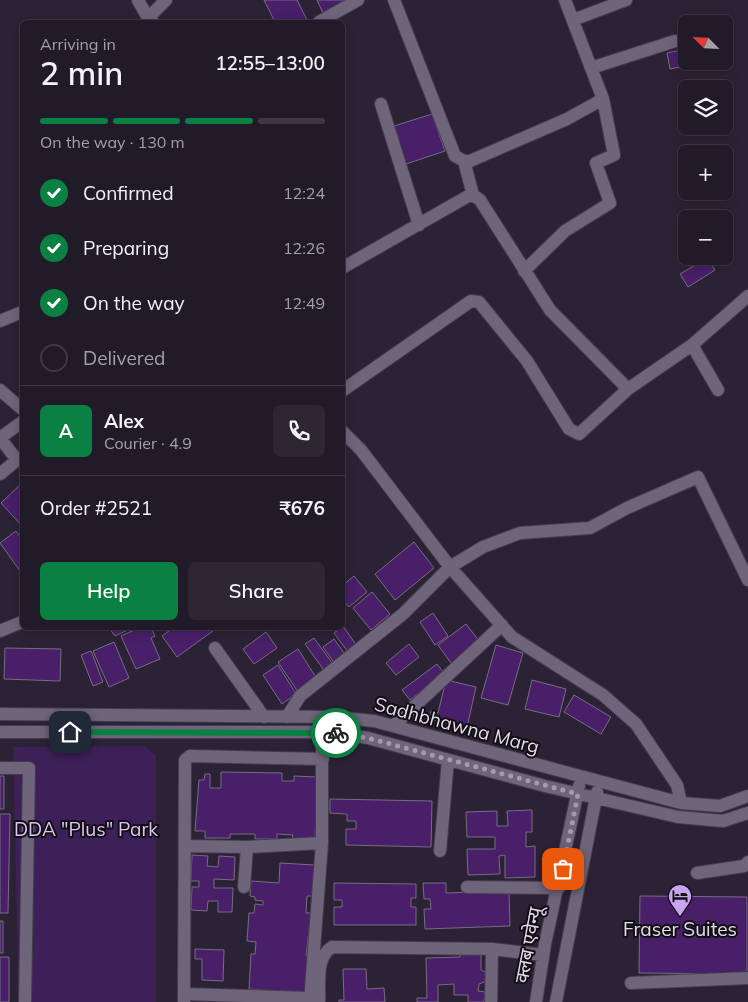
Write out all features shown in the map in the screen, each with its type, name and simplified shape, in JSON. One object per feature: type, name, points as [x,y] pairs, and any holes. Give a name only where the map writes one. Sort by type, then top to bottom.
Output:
[{"type":"street","points":[[138,0],[151,20],[166,0]]},
{"type":"street","points":[[323,20],[358,0]]},
{"type":"street","points":[[394,0],[455,156],[464,161],[470,161],[567,119],[603,99]]},
{"type":"street","points":[[524,271],[565,231],[610,204],[596,164],[614,156],[603,99],[565,0]]},
{"type":"street","points":[[573,20],[626,0]]},
{"type":"street","points":[[591,68],[675,42]]},
{"type":"street","points":[[381,104],[419,224]]},
{"type":"street","points":[[464,161],[474,196]]},
{"type":"street","points":[[345,266],[470,195],[474,196],[480,200],[550,310],[628,389]]},
{"type":"street","points":[[345,389],[471,301],[475,301],[482,303],[527,361],[569,429],[576,434],[583,432],[628,389],[692,345],[748,296]]},
{"type":"street","points":[[0,321],[20,313]]},
{"type":"street","points":[[692,345],[718,390]]},
{"type":"street","points":[[0,390],[20,407]]},
{"type":"street","points":[[0,474],[17,460],[0,438],[20,423]]},
{"type":"street","points":[[345,434],[390,486],[450,567],[512,637],[603,695],[636,724],[677,785],[681,803]]},
{"type":"street","points":[[287,717],[300,696],[403,614],[450,567],[483,547],[520,533],[590,528],[627,508],[698,477],[748,580]]},
{"type":"street","points":[[0,631],[20,623]]},
{"type":"street","points":[[393,726],[502,625]]},
{"type":"street","points":[[215,648],[264,717]]},
{"type":"street","name":"Sadhbhawna Marg","points":[[0,714],[344,718],[374,721],[681,803],[720,806],[748,796]]},
{"type":"street","name":"Sadhbhawna Marg","points":[[0,732],[322,732],[368,738],[578,794],[678,817],[723,821],[748,813]]},
{"type":"street","points":[[313,1001],[322,843],[322,732]]},
{"type":"street","points":[[313,1001],[184,998],[185,760],[190,756],[323,759]]},
{"type":"street","points":[[440,851],[448,760]]},
{"type":"street","points":[[0,768],[29,768],[25,1002]]},
{"type":"street","name":"क्लब एवेन्यू","points":[[536,1002],[543,955],[559,888],[581,777]]},
{"type":"street","name":"क्लब एवेन्यू","points":[[556,1002],[599,782]]},
{"type":"street","points":[[186,846],[247,847],[322,843]]},
{"type":"street","points":[[244,888],[247,847]]},
{"type":"street","points":[[697,873],[744,866],[748,862]]},
{"type":"street","points":[[467,886],[559,888]]},
{"type":"street","points":[[313,1001],[320,961],[324,952],[332,947],[492,949],[543,955]]},
{"type":"street","points":[[491,1002],[492,949]]},
{"type":"street","points":[[631,983],[748,978]]},
{"type":"green space","name":"DDA \"Plus\" Park","points":[[144,746],[156,755],[156,1002],[19,1002],[13,747]]},
{"type":"building","points":[[264,0],[297,0],[307,20],[274,20]]},
{"type":"building","points":[[317,0],[344,0],[345,2],[323,13]]},
{"type":"building","points":[[678,51],[678,67],[670,69],[667,53]]},
{"type":"building","points":[[432,114],[445,151],[406,164],[394,126]]},
{"type":"building","points":[[695,265],[712,265],[715,270],[688,287],[680,274]]},
{"type":"building","points":[[20,485],[20,524],[1,503]]},
{"type":"building","points":[[16,531],[20,537],[20,571],[0,543]]},
{"type":"building","points":[[414,542],[434,568],[395,600],[375,574]]},
{"type":"building","points":[[354,576],[367,592],[349,607],[345,602],[345,584]]},
{"type":"building","points":[[372,592],[390,614],[371,630],[353,608]]},
{"type":"building","points":[[433,613],[448,636],[435,645],[420,622]]},
{"type":"building","points":[[466,624],[480,642],[451,663],[438,645]]},
{"type":"building","points":[[345,629],[357,646],[348,652],[334,633]]},
{"type":"building","points":[[110,630],[128,630],[115,636]]},
{"type":"building","points":[[134,630],[152,630],[155,636],[151,638],[160,659],[136,669],[121,636]]},
{"type":"building","points":[[170,630],[214,630],[177,657],[162,636]]},
{"type":"building","points":[[266,632],[277,648],[254,664],[243,649]]},
{"type":"building","points":[[314,638],[335,667],[326,673],[305,644]]},
{"type":"building","points":[[334,639],[347,657],[336,665],[323,647]]},
{"type":"building","points":[[114,642],[129,678],[109,687],[93,651]]},
{"type":"building","points":[[409,644],[419,657],[396,675],[386,663]]},
{"type":"building","points":[[496,645],[523,653],[508,705],[481,698]]},
{"type":"building","points":[[5,648],[61,649],[60,681],[4,679]]},
{"type":"building","points":[[298,649],[317,679],[298,692],[278,662]]},
{"type":"building","points":[[91,651],[103,682],[93,686],[81,655]]},
{"type":"building","points":[[437,664],[444,673],[410,700],[402,690]]},
{"type":"building","points":[[278,665],[296,694],[282,704],[263,675]]},
{"type":"building","points":[[446,680],[476,687],[467,727],[429,719],[431,711],[438,713]]},
{"type":"building","points":[[532,680],[566,689],[559,717],[525,709]]},
{"type":"building","points":[[574,695],[611,717],[601,734],[564,712]]},
{"type":"building","points":[[221,772],[282,773],[282,781],[294,781],[294,776],[317,777],[315,840],[292,840],[293,835],[277,834],[277,839],[255,839],[255,834],[230,834],[230,838],[205,838],[205,831],[195,831],[199,780],[204,780],[205,774],[210,774],[210,788],[221,788]]},
{"type":"building","points":[[0,776],[4,776],[4,809],[0,809]]},
{"type":"building","points":[[330,799],[432,801],[431,847],[346,845],[346,829],[356,829],[356,821],[347,821],[347,814],[330,813]]},
{"type":"building","points":[[532,810],[532,832],[526,832],[526,847],[535,846],[535,877],[505,878],[505,855],[499,856],[500,874],[468,875],[467,849],[495,849],[495,837],[467,837],[466,812],[497,811],[497,826],[508,826],[507,811]]},
{"type":"building","points":[[0,814],[10,814],[8,913],[0,913]]},
{"type":"building","points":[[192,855],[208,856],[207,866],[218,867],[219,856],[235,857],[234,880],[214,879],[214,888],[233,888],[232,912],[218,912],[218,901],[208,901],[207,911],[191,910],[192,887],[199,887],[199,881],[191,881]]},
{"type":"building","points":[[280,863],[315,865],[313,896],[307,896],[306,913],[311,913],[306,956],[310,957],[308,994],[249,989],[251,954],[255,954],[256,942],[247,941],[249,913],[254,913],[255,904],[263,905],[263,901],[255,900],[255,897],[250,896],[251,881],[279,883]]},
{"type":"building","points":[[334,883],[416,884],[416,898],[411,898],[411,907],[416,907],[416,925],[334,925],[334,907],[342,907],[342,900],[334,900]]},
{"type":"building","points":[[423,883],[446,883],[446,893],[509,891],[510,926],[425,929],[424,909],[431,909],[430,899],[424,899]]},
{"type":"building","points":[[640,896],[747,897],[747,974],[639,973]]},
{"type":"building","points":[[0,921],[3,921],[3,953],[0,953]]},
{"type":"building","points":[[195,949],[224,950],[223,981],[202,980],[202,959],[195,959]]},
{"type":"building","points":[[460,950],[481,954],[481,970],[487,973],[487,981],[479,984],[478,991],[485,992],[484,1002],[468,1002],[468,995],[454,995],[454,984],[438,985],[438,1002],[417,1002],[417,998],[427,998],[426,958],[460,957]]},
{"type":"building","points":[[0,957],[9,957],[9,1002],[0,1002]]},
{"type":"building","points":[[343,969],[366,969],[367,989],[384,988],[385,1002],[339,1002],[339,1000],[344,1000]]},
{"type":"way so far","points":[[336,733],[368,738],[578,794],[563,869]]},
{"type":"place","name":"Fraser Suites","points":[[680,917]]},
{"type":"route","points":[[70,732],[336,733]]}]
